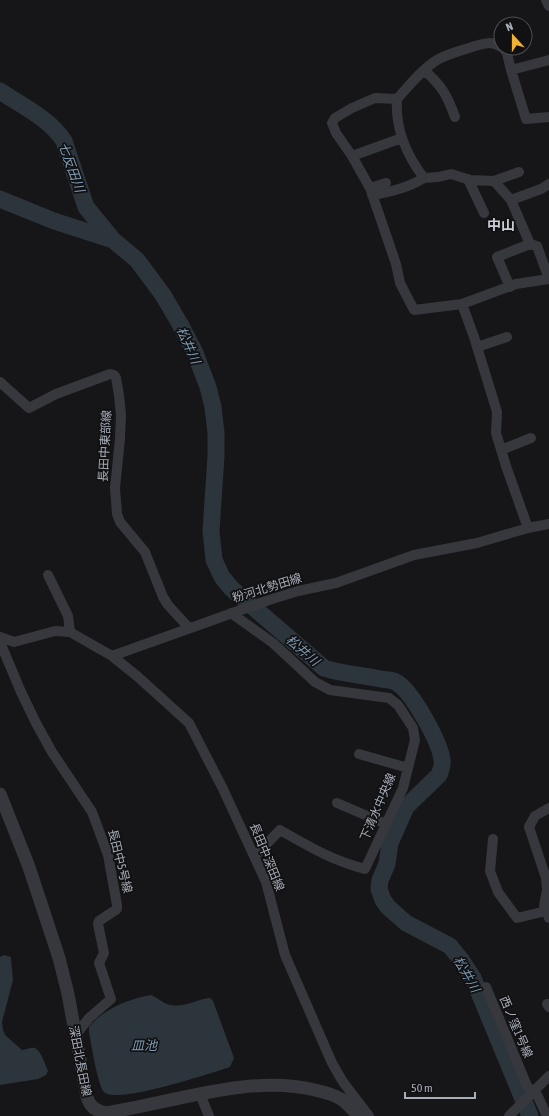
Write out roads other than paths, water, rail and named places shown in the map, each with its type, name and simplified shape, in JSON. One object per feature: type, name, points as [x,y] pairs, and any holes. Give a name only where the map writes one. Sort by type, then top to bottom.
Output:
[{"type":"street","points":[[546,0],[549,6]]},
{"type":"street","points":[[424,178],[415,166],[402,138],[397,99],[424,70],[437,60],[449,54],[491,42],[493,43]]},
{"type":"street","points":[[508,56],[526,119],[549,118]]},
{"type":"street","points":[[512,70],[549,60]]},
{"type":"street","points":[[424,70],[444,91],[455,117]]},
{"type":"street","points":[[397,99],[376,98],[352,108],[335,118],[332,123],[336,133],[352,156],[371,192],[396,264],[400,283],[414,310],[462,304],[510,287],[516,284],[549,279],[544,253],[537,246],[530,244],[497,257],[510,287]]},
{"type":"street","points":[[352,156],[402,138]]},
{"type":"street","points":[[371,192],[406,187],[424,178],[451,174],[468,179],[494,181],[519,172]]},
{"type":"street","points":[[468,179],[484,213]]},
{"type":"street","points":[[494,181],[511,200],[530,244]]},
{"type":"street","points":[[371,192],[386,183]]},
{"type":"street","points":[[511,200],[541,189],[549,184]]},
{"type":"street","points":[[462,304],[478,347],[497,412],[496,433],[501,450],[528,528]]},
{"type":"street","points":[[478,347],[507,337]]},
{"type":"street","name":"長田中東部線","points":[[0,382],[29,408],[56,394],[110,374],[114,375],[116,378],[119,395],[121,415],[115,488],[117,514],[120,522],[144,552],[163,597],[168,605],[189,628]]},
{"type":"street","points":[[501,450],[531,438]]},
{"type":"street","name":"粉河北勢田線","points":[[112,656],[269,600],[298,591],[336,583],[414,554],[477,543],[528,528],[548,527]]},
{"type":"street","points":[[48,575],[68,616],[70,632]]},
{"type":"street","name":"下清水中央線","points":[[235,612],[273,643],[315,682],[330,690],[389,698],[398,705],[413,728],[415,740],[402,788],[365,869],[343,863],[315,850],[280,830],[255,856]]},
{"type":"street","points":[[0,637],[14,642],[55,631],[70,632],[112,656]]},
{"type":"street","name":"長田中5号線","points":[[0,642],[36,724],[52,752],[92,812],[108,855],[112,875],[117,909],[99,921],[98,924],[104,953],[99,963],[111,999],[89,1018],[75,1036]]},
{"type":"street","name":"長田中深田線","points":[[112,656],[143,681],[189,723],[224,789],[229,803],[266,882],[285,956],[332,1062],[343,1082],[369,1116]]},
{"type":"street","points":[[359,754],[408,768]]},
{"type":"street","name":"深田北長田線","points":[[0,794],[29,868],[59,958],[68,994],[87,1097],[96,1114],[233,1088],[275,1084],[306,1088],[330,1094],[342,1100],[359,1116]]},
{"type":"street","points":[[337,803],[386,824]]},
{"type":"street","points":[[493,839],[490,871],[498,892],[517,918],[548,915],[544,906],[546,878],[529,827],[535,816],[549,808]]},
{"type":"street","name":"西ノ窪1号線","points":[[486,987],[527,1086],[547,1116]]},
{"type":"street","points":[[509,1116],[549,1076]]},
{"type":"street","points":[[200,1094],[208,1116]]},
{"type":"water","points":[[4,955],[11,957],[13,980],[2,1022],[3,1030],[5,1035],[22,1050],[35,1048],[43,1058],[48,1071],[46,1075],[38,1079],[0,1085],[0,957]]},
{"type":"water","name":"皿池","points":[[151,995],[168,1004],[176,1006],[210,998],[213,1001],[234,1058],[230,1067],[164,1087],[144,1091],[112,1095],[104,1092],[97,1073],[89,1027],[101,1015],[109,1010],[134,999]]},
{"type":"waterway","name":"七反田川","points":[[0,91],[35,113],[58,133],[64,141],[86,207],[113,240]]},
{"type":"waterway","name":"松井川","points":[[0,199],[54,221],[113,240],[137,260],[163,295],[180,324],[195,353],[208,387],[213,407],[216,433],[211,531],[214,560],[222,577],[231,588],[324,668],[338,672],[396,682],[410,695],[431,730],[440,752],[442,768],[439,775],[406,807],[390,843],[387,864],[380,880],[379,889],[383,900],[388,907],[406,923],[450,946],[462,961],[473,978],[530,1116]]},
{"type":"district","name":"中山","points":[[501,225]]}]
